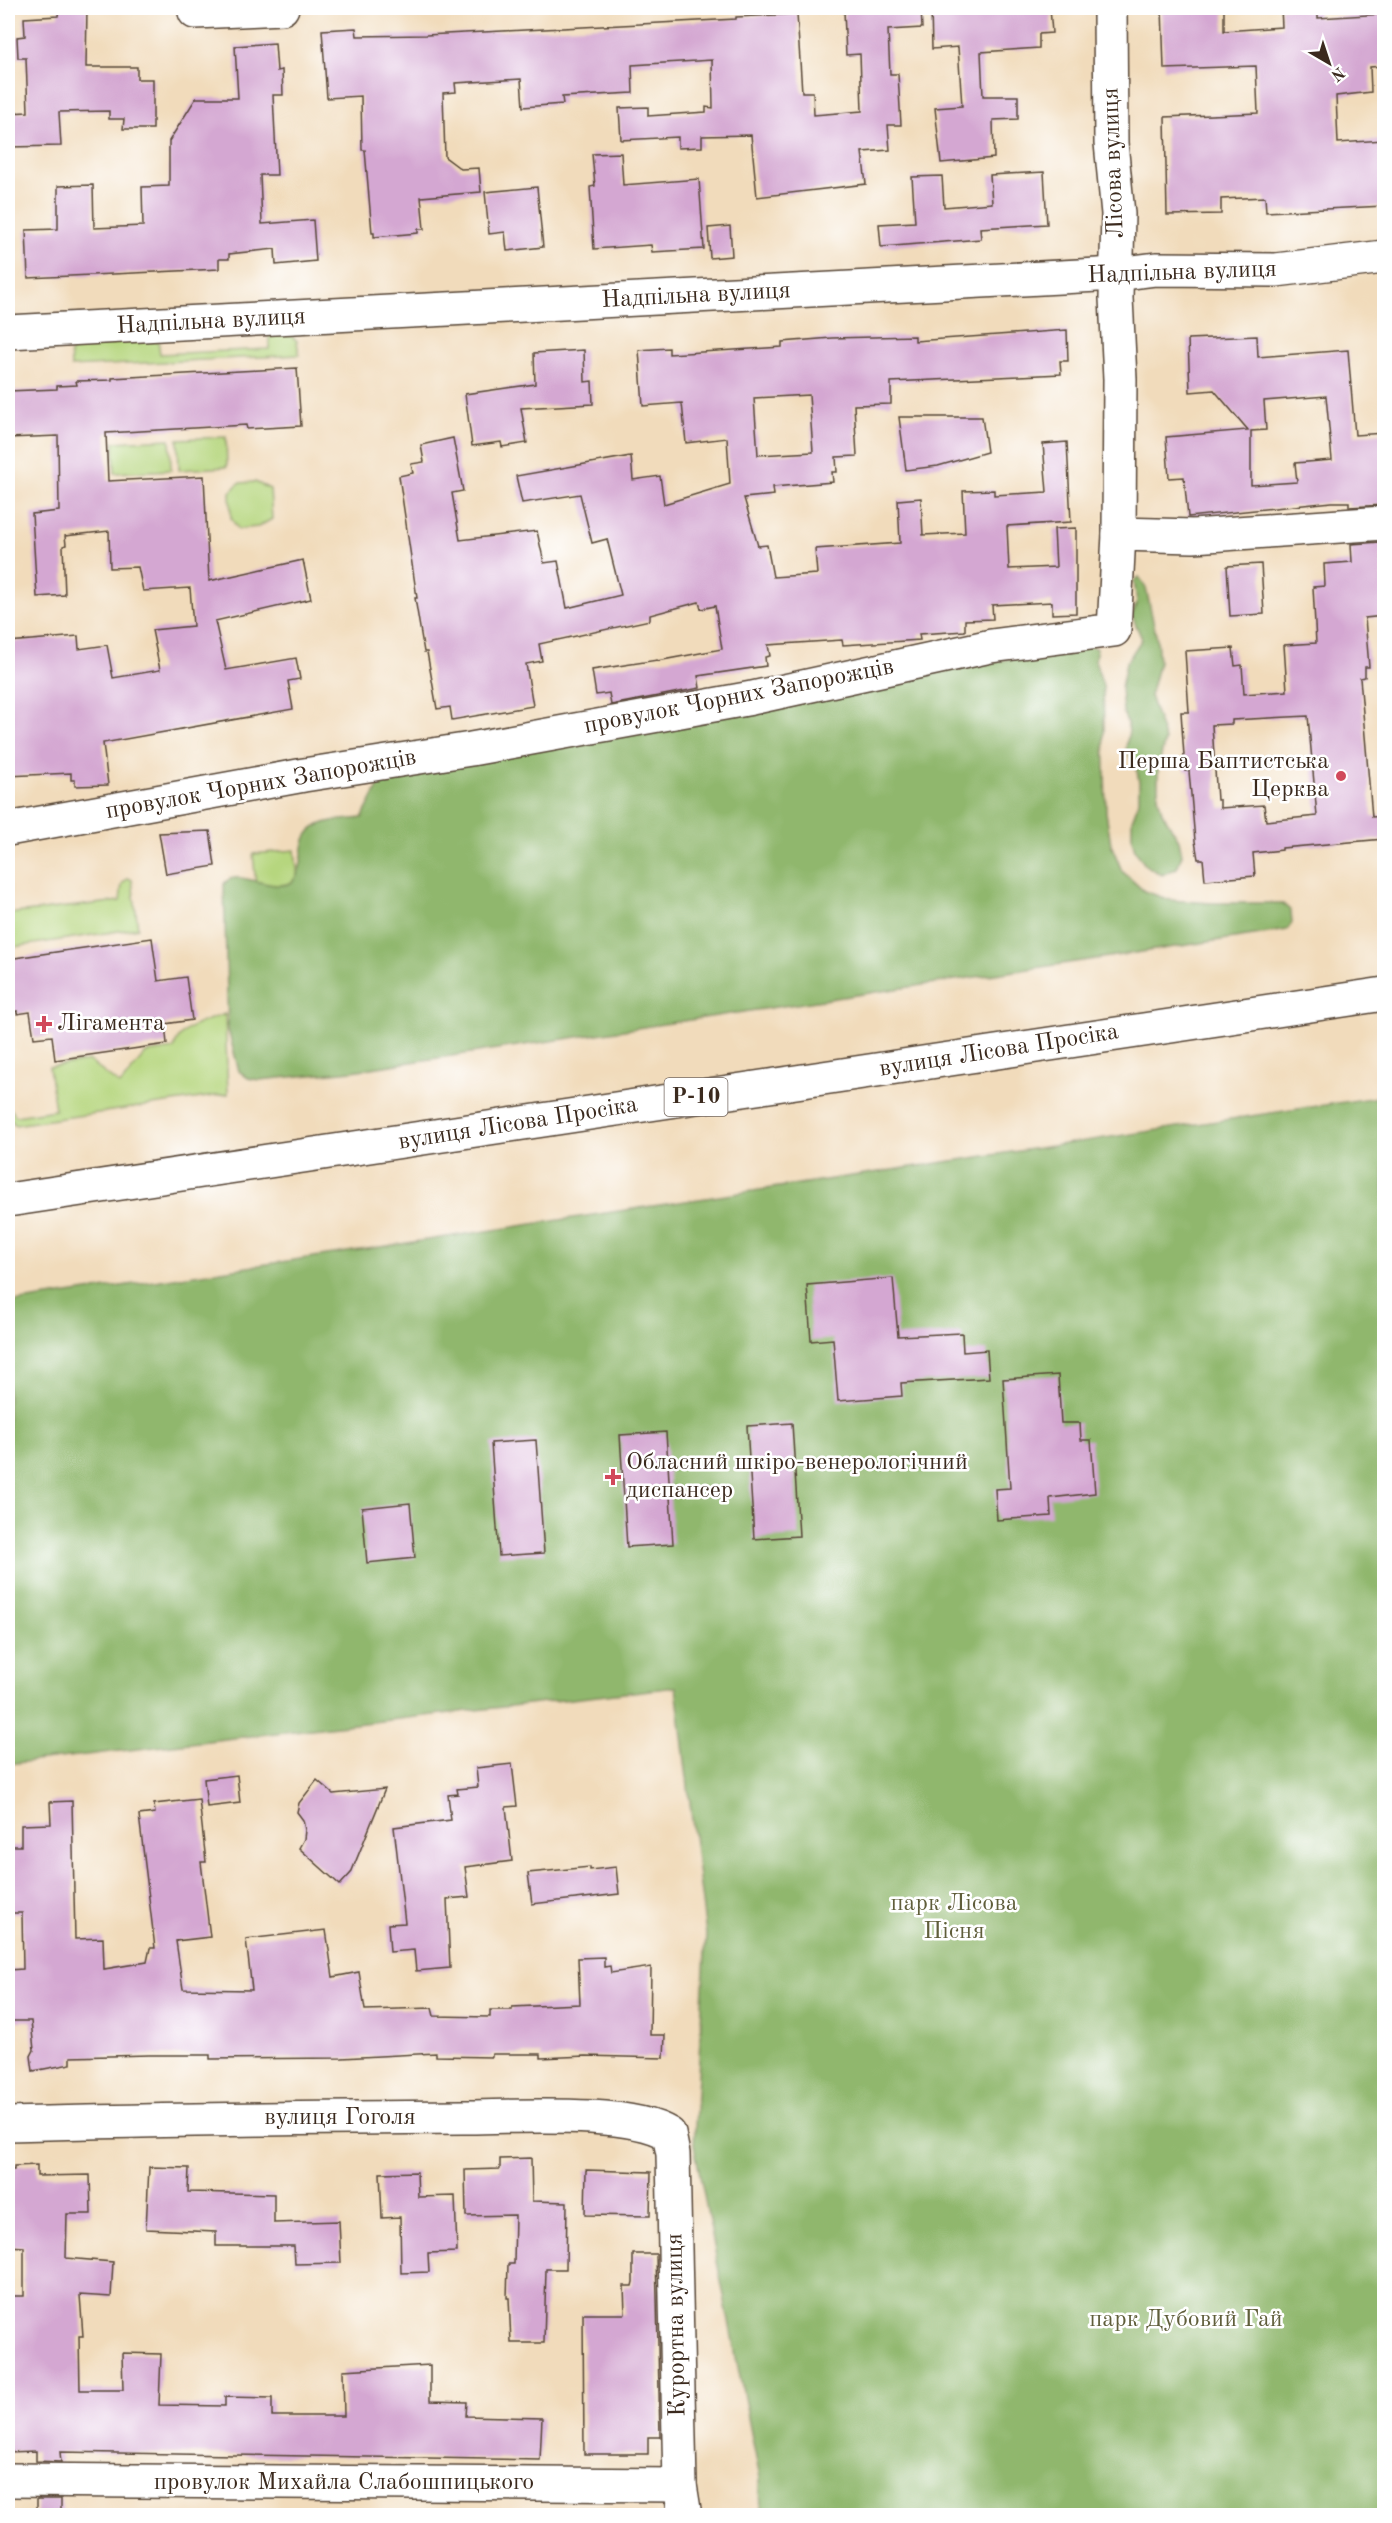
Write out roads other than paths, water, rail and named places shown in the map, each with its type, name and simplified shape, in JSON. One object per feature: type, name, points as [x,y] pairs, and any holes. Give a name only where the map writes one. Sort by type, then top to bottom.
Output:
[{"type":"street","points":[[194,8],[195,12],[282,8]]},
{"type":"street","name":"Лісова вулиця","points":[[1110,8],[1111,143],[1118,214],[1116,309],[1120,379],[1119,534]]},
{"type":"street","name":"Надпільна вулиця","points":[[8,332],[1117,274],[1156,269],[1276,270],[1384,257]]},
{"type":"street","points":[[1119,534],[1193,536],[1384,523]]},
{"type":"street","name":"провулок Чорних Запорожців","points":[[8,829],[304,775],[471,749],[752,698],[991,646],[1114,630],[1119,534]]},
{"type":"street","name":"вулиця Лісова Просіка","points":[[8,1200],[1384,994]]},
{"type":"street","name":"вулиця Гоголя","points":[[8,2124],[288,2118],[550,2117],[651,2124],[669,2134]]},
{"type":"street","name":"Курортна вулиця","points":[[669,2134],[673,2154],[683,2500]]},
{"type":"street","name":"провулок Михайла Слабошпицького","points":[[8,2480],[683,2500]]},
{"type":"place","name":"Перша Баптистська Церква","points":[[1341,776]]},
{"type":"place","name":"Лігамента","points":[[44,1024]]},
{"type":"place","name":"Обласний шкіро-венерологічний диспансер","points":[[613,1477]]},
{"type":"park label","name":"парк Лісова Пісня","points":[[954,1918]]},
{"type":"park label","name":"парк Дубовий Гай","points":[[1186,2320]]}]
